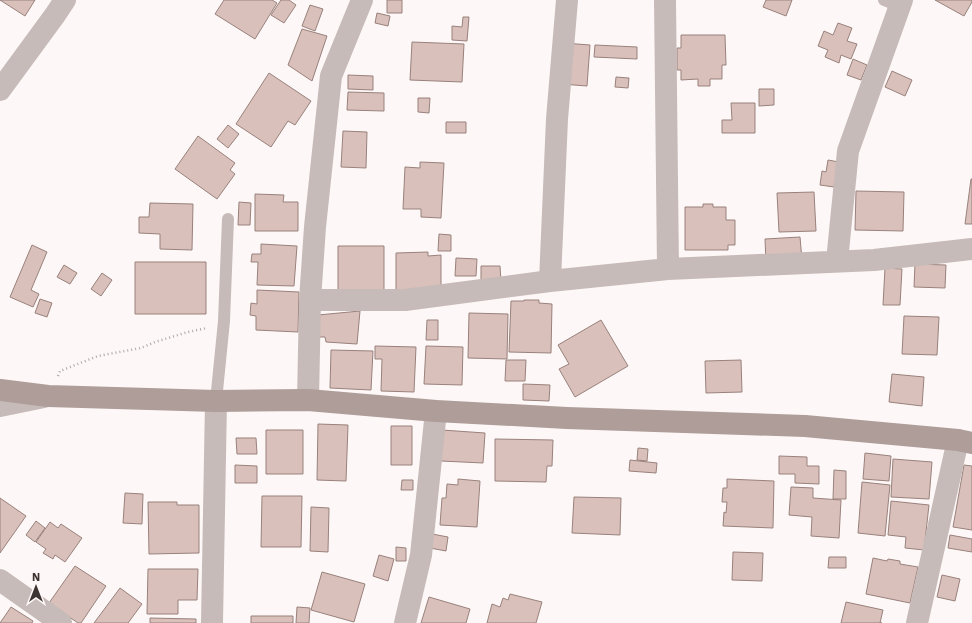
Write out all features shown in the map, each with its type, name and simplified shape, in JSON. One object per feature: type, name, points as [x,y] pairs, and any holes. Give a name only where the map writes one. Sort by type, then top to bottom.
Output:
[{"type":"street","points":[[0,90],[65,0]]},
{"type":"street","points":[[308,400],[310,300],[315,227],[331,76],[362,0]]},
{"type":"street","points":[[550,281],[557,119],[567,0]]},
{"type":"street","points":[[665,0],[668,270]]},
{"type":"street","points":[[837,261],[848,151],[895,2]]},
{"type":"street","points":[[310,300],[405,300],[550,281],[668,270],[874,260],[972,250]]},
{"type":"street","points":[[0,390],[48,396],[216,401],[308,400],[567,418],[805,426],[965,442],[917,623]]},
{"type":"street","points":[[0,406],[48,396]]},
{"type":"street","points":[[212,623],[216,401]]},
{"type":"street","points":[[404,623],[421,555],[436,410]]},
{"type":"street","points":[[0,580],[61,623]]},
{"type":"lane","points":[[216,401],[224,321],[228,219]]},
{"type":"path","points":[[48,396],[60,371],[98,356],[141,348],[188,332],[205,329],[224,321]]},
{"type":"building","points":[[0,0],[35,0],[25,16]]},
{"type":"building","points":[[224,0],[272,0],[277,3],[255,39],[215,14]]},
{"type":"building","points":[[281,0],[289,0],[296,5],[284,23],[271,15]]},
{"type":"building","points":[[387,0],[402,0],[402,13],[387,13]]},
{"type":"building","points":[[766,0],[792,0],[786,16],[763,7]]},
{"type":"building","points":[[935,0],[972,0],[972,2],[964,16]]},
{"type":"building","points":[[310,5],[323,9],[315,31],[302,26]]},
{"type":"building","points":[[377,13],[390,16],[388,26],[375,23]]},
{"type":"building","points":[[463,17],[469,17],[467,41],[452,40],[452,26],[462,27]]},
{"type":"building","points":[[838,23],[852,28],[847,41],[857,44],[851,59],[841,55],[839,63],[825,57],[828,50],[818,46],[824,31],[833,35]]},
{"type":"building","points":[[302,29],[327,36],[312,81],[288,65]]},
{"type":"building","points":[[681,35],[725,35],[726,65],[722,65],[722,79],[710,79],[710,86],[698,86],[698,79],[681,80],[681,70],[677,70],[677,48],[681,48]]},
{"type":"building","points":[[412,42],[464,44],[462,82],[410,80]]},
{"type":"building","points":[[564,43],[590,45],[587,86],[561,84]]},
{"type":"building","points":[[595,45],[637,47],[637,59],[594,57]]},
{"type":"building","points":[[853,59],[867,65],[861,80],[847,75]]},
{"type":"building","points":[[892,71],[912,80],[905,96],[885,87]]},
{"type":"building","points":[[269,73],[311,101],[295,125],[288,121],[271,147],[236,124]]},
{"type":"building","points":[[348,75],[373,76],[373,90],[348,89]]},
{"type":"building","points":[[616,77],[629,78],[628,88],[615,87]]},
{"type":"building","points":[[759,89],[774,89],[774,105],[759,106]]},
{"type":"building","points":[[348,92],[384,93],[384,111],[347,110]]},
{"type":"building","points":[[418,98],[430,98],[429,113],[418,112]]},
{"type":"building","points":[[731,103],[755,103],[755,133],[722,133],[722,120],[732,120]]},
{"type":"building","points":[[446,122],[466,122],[466,133],[446,133]]},
{"type":"building","points":[[228,125],[239,134],[228,148],[217,139]]},
{"type":"building","points":[[343,131],[367,132],[366,168],[341,167]]},
{"type":"building","points":[[198,136],[235,163],[230,170],[235,174],[217,199],[175,169]]},
{"type":"building","points":[[828,160],[839,162],[834,187],[820,185],[822,171],[826,172]]},
{"type":"building","points":[[420,162],[444,163],[441,218],[421,217],[421,209],[403,209],[405,167],[420,168]]},
{"type":"building","points":[[971,179],[972,224],[965,224]]},
{"type":"building","points":[[856,191],[904,192],[903,231],[855,230]]},
{"type":"building","points":[[814,192],[816,231],[779,232],[777,193]]},
{"type":"building","points":[[255,194],[284,195],[283,202],[298,202],[298,231],[255,231]]},
{"type":"building","points":[[239,202],[251,203],[250,225],[238,225]]},
{"type":"building","points":[[150,203],[193,204],[192,250],[160,249],[160,234],[139,233],[139,217],[149,217]]},
{"type":"building","points":[[703,204],[713,204],[713,207],[726,207],[726,220],[735,220],[735,245],[728,245],[728,250],[685,250],[685,207],[703,207]]},
{"type":"building","points":[[439,234],[451,235],[451,251],[438,251]]},
{"type":"building","points":[[800,237],[802,260],[766,262],[765,239]]},
{"type":"building","points":[[261,244],[297,246],[294,286],[257,285],[258,262],[251,262],[252,254],[261,254]]},
{"type":"building","points":[[32,245],[47,252],[31,290],[39,294],[33,307],[10,297]]},
{"type":"building","points":[[338,246],[384,246],[384,291],[338,291]]},
{"type":"building","points":[[428,252],[428,256],[441,255],[441,290],[396,290],[396,253]]},
{"type":"building","points":[[456,258],[477,259],[476,276],[455,276]]},
{"type":"building","points":[[135,262],[206,262],[206,314],[135,314]]},
{"type":"building","points":[[915,264],[946,265],[945,288],[914,287]]},
{"type":"building","points":[[64,265],[77,273],[70,284],[57,277]]},
{"type":"building","points":[[481,266],[500,266],[501,281],[481,281]]},
{"type":"building","points":[[885,268],[902,269],[900,305],[883,305]]},
{"type":"building","points":[[102,273],[112,280],[101,296],[91,289]]},
{"type":"building","points":[[257,290],[299,292],[298,332],[256,330],[256,316],[250,315],[251,303],[257,304]]},
{"type":"building","points":[[40,299],[52,303],[47,317],[35,313]]},
{"type":"building","points":[[539,300],[539,303],[552,304],[551,353],[509,352],[511,301]]},
{"type":"building","points":[[360,311],[357,344],[326,342],[325,337],[317,337],[318,315]]},
{"type":"building","points":[[469,313],[508,314],[507,359],[468,358]]},
{"type":"building","points":[[904,316],[939,317],[937,355],[902,354]]},
{"type":"building","points":[[427,320],[438,320],[438,340],[426,340]]},
{"type":"building","points":[[601,320],[628,366],[575,397],[559,369],[569,364],[558,345]]},
{"type":"building","points":[[375,346],[416,347],[414,392],[381,391],[382,359],[375,359]]},
{"type":"building","points":[[426,346],[463,347],[462,385],[424,384]]},
{"type":"building","points":[[331,350],[373,351],[371,390],[330,388]]},
{"type":"building","points":[[506,360],[526,360],[525,381],[505,381]]},
{"type":"building","points":[[741,360],[742,392],[706,393],[705,361]]},
{"type":"building","points":[[892,374],[924,377],[922,406],[889,402]]},
{"type":"building","points":[[523,384],[550,385],[549,401],[523,400]]},
{"type":"building","points":[[318,424],[348,425],[346,481],[317,480]]},
{"type":"building","points":[[391,426],[412,426],[412,465],[391,465]]},
{"type":"building","points":[[266,430],[303,430],[303,474],[266,474]]},
{"type":"building","points":[[442,430],[485,433],[483,463],[441,461]]},
{"type":"building","points":[[236,438],[256,438],[257,454],[237,454]]},
{"type":"building","points":[[495,439],[553,440],[552,466],[547,466],[546,482],[495,481]]},
{"type":"building","points":[[638,448],[648,449],[647,461],[637,460]]},
{"type":"building","points":[[865,453],[891,456],[889,481],[863,479]]},
{"type":"building","points":[[779,456],[807,457],[807,466],[819,466],[819,484],[795,483],[795,474],[779,474]]},
{"type":"building","points":[[893,459],[932,462],[929,499],[891,497]]},
{"type":"building","points":[[630,460],[657,463],[656,473],[629,471]]},
{"type":"building","points":[[235,465],[257,466],[257,483],[235,483]]},
{"type":"building","points":[[964,465],[972,466],[972,530],[953,527]]},
{"type":"building","points":[[834,470],[846,471],[846,499],[833,499]]},
{"type":"building","points":[[458,479],[480,481],[477,527],[440,525],[442,498],[446,498],[447,484],[458,485]]},
{"type":"building","points":[[727,479],[774,481],[773,528],[723,526],[724,512],[726,513],[727,502],[722,502],[723,488],[727,488]]},
{"type":"building","points":[[402,480],[413,480],[413,490],[401,490]]},
{"type":"building","points":[[862,482],[890,485],[885,536],[858,533]]},
{"type":"building","points":[[791,487],[813,488],[813,498],[841,500],[839,538],[811,536],[812,517],[789,515]]},
{"type":"building","points":[[125,493],[143,494],[142,524],[123,523]]},
{"type":"building","points":[[262,496],[302,496],[301,547],[261,547]]},
{"type":"building","points":[[574,497],[621,498],[620,535],[572,533]]},
{"type":"building","points":[[0,498],[26,516],[0,553]]},
{"type":"building","points":[[891,501],[929,505],[924,550],[905,548],[906,537],[888,535]]},
{"type":"building","points":[[148,502],[177,502],[177,505],[199,505],[199,553],[149,554]]},
{"type":"building","points":[[311,507],[329,508],[328,552],[310,551]]},
{"type":"building","points":[[36,521],[45,528],[35,542],[26,535]]},
{"type":"building","points":[[50,522],[58,528],[61,524],[82,538],[65,562],[55,555],[53,559],[43,553],[46,549],[36,542]]},
{"type":"building","points":[[432,534],[448,537],[446,551],[430,548]]},
{"type":"building","points":[[950,535],[972,539],[972,552],[948,548]]},
{"type":"building","points":[[396,547],[406,548],[406,561],[396,561]]},
{"type":"building","points":[[733,552],[763,553],[762,581],[732,580]]},
{"type":"building","points":[[379,555],[394,559],[388,581],[373,576]]},
{"type":"building","points":[[829,557],[846,557],[846,568],[828,568]]},
{"type":"building","points":[[873,558],[887,561],[888,559],[900,561],[900,564],[918,567],[910,603],[866,594]]},
{"type":"building","points":[[75,566],[106,586],[81,623],[78,623],[49,603]]},
{"type":"building","points":[[148,569],[198,569],[197,600],[178,600],[178,614],[147,614]]},
{"type":"building","points":[[322,572],[365,584],[354,622],[311,610]]},
{"type":"building","points":[[942,575],[960,579],[955,601],[937,597]]},
{"type":"building","points":[[120,588],[142,604],[128,623],[94,623]]},
{"type":"building","points":[[510,594],[542,602],[536,623],[487,623],[492,604],[500,607],[503,598],[508,600]]},
{"type":"building","points":[[429,597],[470,609],[466,623],[421,623]]},
{"type":"building","points":[[846,602],[883,610],[880,623],[841,623]]},
{"type":"building","points":[[11,607],[33,621],[32,623],[0,623]]},
{"type":"building","points":[[297,607],[310,608],[309,623],[296,623]]},
{"type":"building","points":[[251,616],[293,616],[293,623],[251,623]]},
{"type":"building","points":[[150,618],[196,619],[196,623],[150,623]]}]
